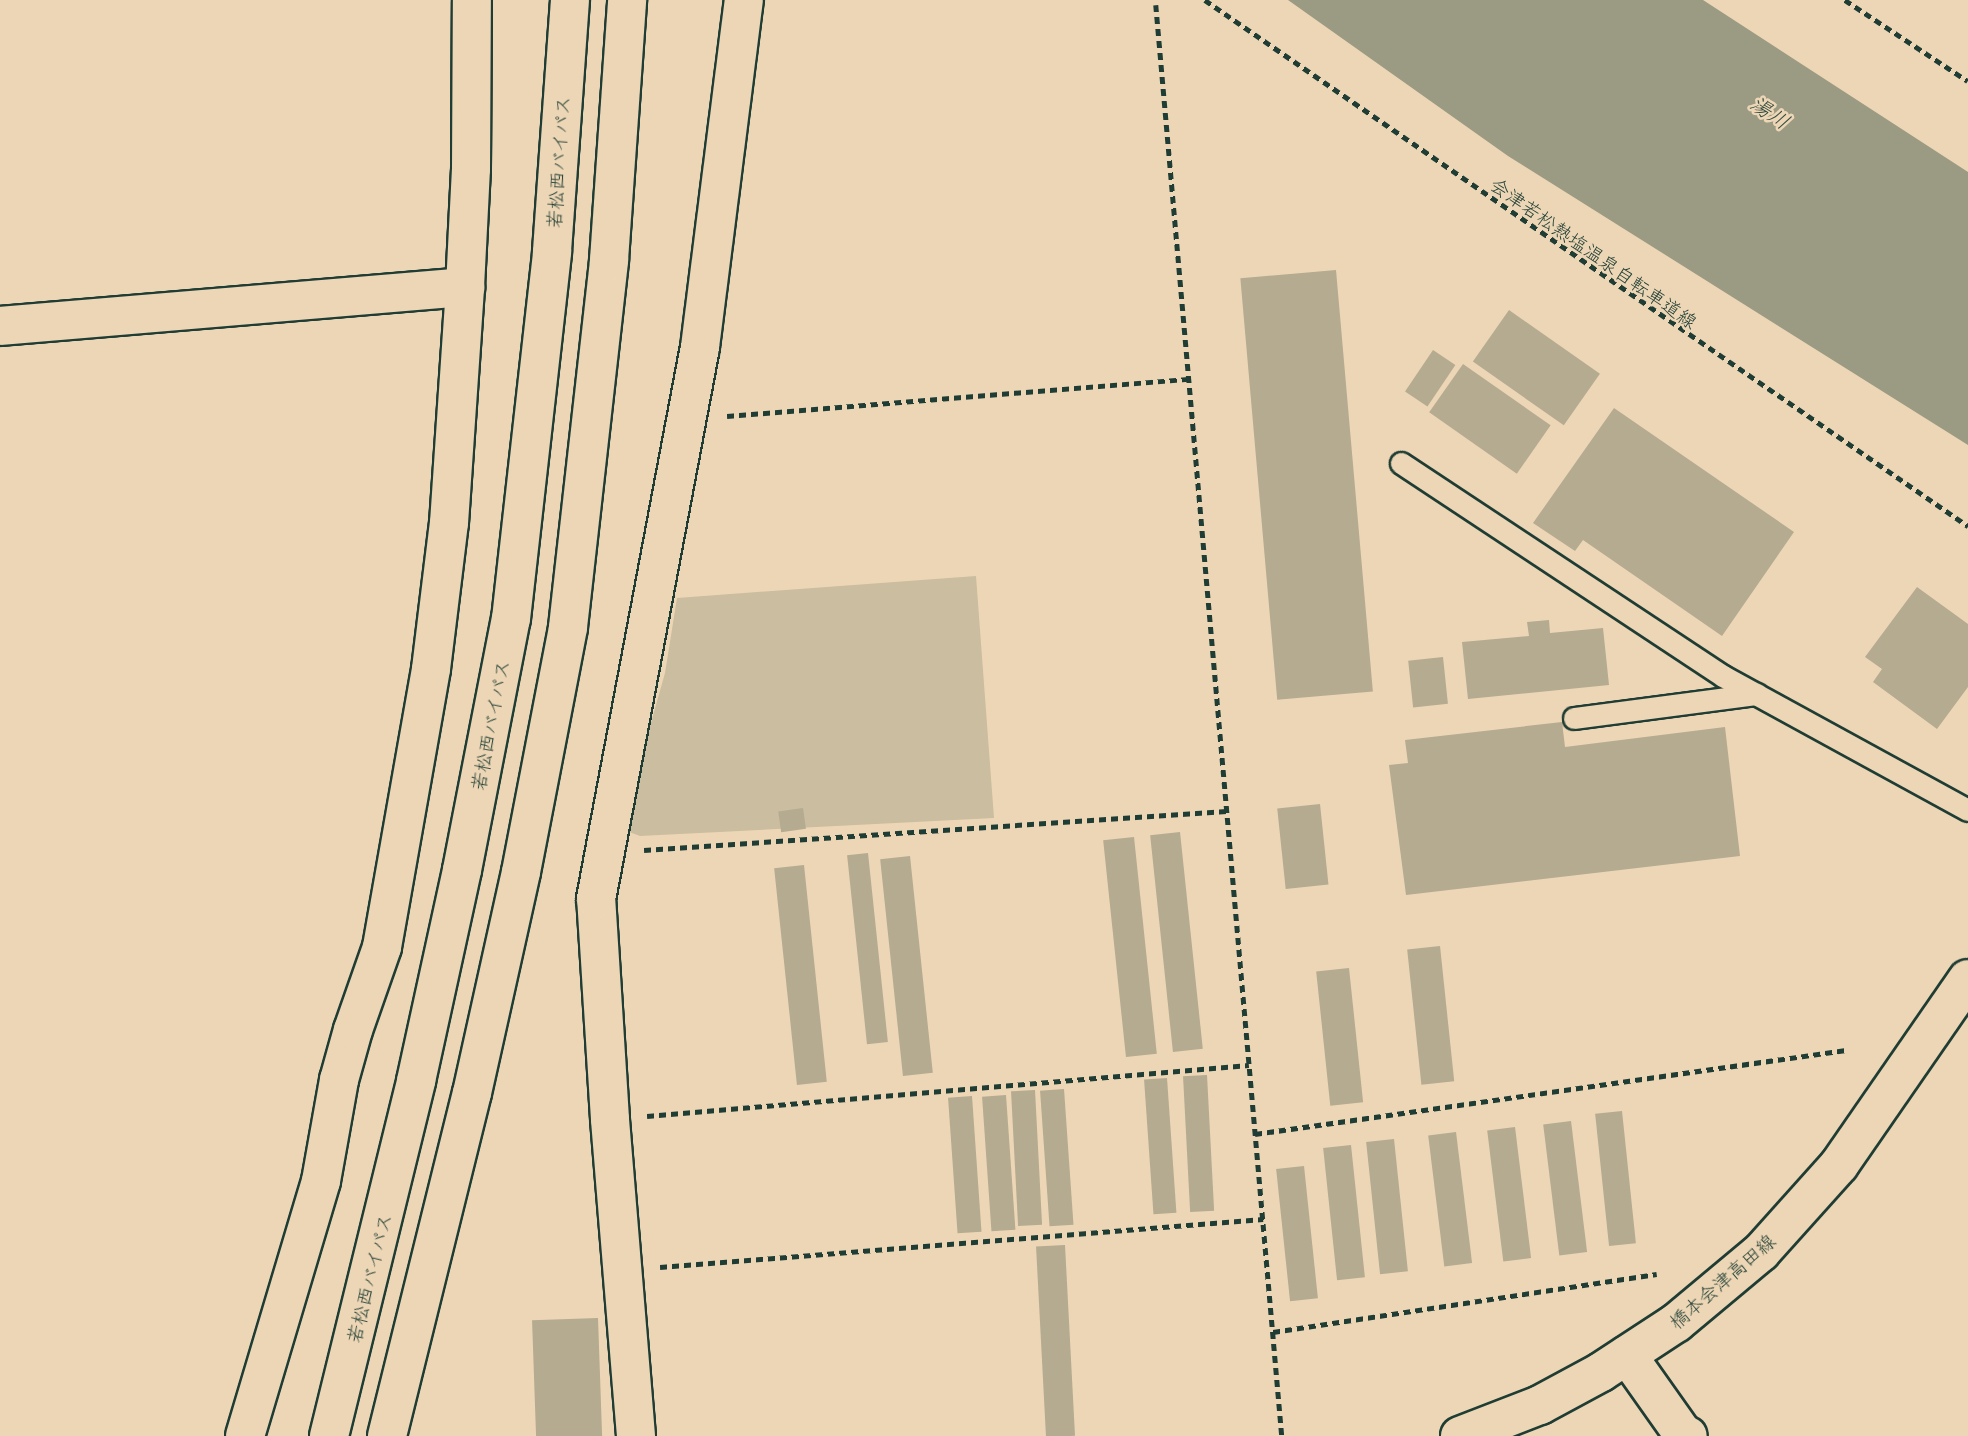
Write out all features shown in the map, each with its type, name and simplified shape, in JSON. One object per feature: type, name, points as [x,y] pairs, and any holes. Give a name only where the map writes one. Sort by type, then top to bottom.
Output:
[{"type":"main road","points":[[245,1436],[321,1181],[339,1080],[353,1030],[379,959],[431,669],[449,523],[465,287],[471,169],[471,0]]},
{"type":"main road","name":"若松西バイパス","points":[[329,1436],[416,1081],[462,870],[511,619],[552,251],[570,0]]},
{"type":"main road","points":[[387,1436],[472,1093],[521,872],[568,627],[609,260],[628,0]]},
{"type":"main road","points":[[636,1436],[596,916],[604,853],[702,334],[744,0]]},
{"type":"main road","points":[[0,326],[465,287]]},
{"type":"main road","name":"橋本会津高田線","points":[[1460,1436],[1540,1405],[1627,1355],[1676,1324],[1770,1243],[1839,1165],[1968,979]]},
{"type":"main road","points":[[1627,1355],[1685,1435]]},
{"type":"lane","points":[[1401,463],[1723,676],[1968,810]]},
{"type":"lane","points":[[1574,718],[1756,694]]},
{"type":"path","name":"会津若松熱塩温泉自転車道線","points":[[1205,0],[1968,526]]},
{"type":"path","points":[[1845,0],[1968,81]]},
{"type":"path","points":[[1156,5],[1282,1436]]},
{"type":"path","points":[[687,419],[1189,379]]},
{"type":"path","points":[[604,853],[1227,811]]},
{"type":"path","points":[[1255,1134],[1846,1050]]},
{"type":"path","points":[[610,1119],[1250,1065]]},
{"type":"path","points":[[622,1270],[1263,1219]]},
{"type":"path","points":[[1273,1332],[1657,1274]]},
{"type":"shaded area","points":[[976,576],[994,818],[640,836],[621,829],[665,673],[677,598]]},
{"type":"water","name":"湯川","points":[[1288,0],[1703,0],[1968,172],[1968,445],[1508,156]]},
{"type":"building","points":[[1336,270],[1373,691],[1277,700],[1240,278]]},
{"type":"building","points":[[1509,310],[1600,374],[1564,425],[1473,362]]},
{"type":"building","points":[[1433,350],[1455,365],[1427,407],[1405,391]]},
{"type":"building","points":[[1463,364],[1551,425],[1517,474],[1429,412]]},
{"type":"building","points":[[1614,408],[1794,532],[1722,636],[1583,540],[1575,551],[1533,523]]},
{"type":"building","points":[[1917,587],[1968,624],[1968,687],[1937,729],[1873,682],[1882,669],[1865,657]]},
{"type":"building","points":[[1549,620],[1550,633],[1603,628],[1609,685],[1468,699],[1462,642],[1529,636],[1527,622]]},
{"type":"building","points":[[1443,657],[1448,704],[1413,707],[1408,661]]},
{"type":"building","points":[[1562,722],[1565,747],[1725,727],[1740,856],[1406,895],[1389,765],[1408,763],[1405,740]]},
{"type":"building","points":[[1320,804],[1328,885],[1286,889],[1277,808]]},
{"type":"building","points":[[803,808],[806,829],[781,832],[778,811]]},
{"type":"building","points":[[1180,832],[1203,1049],[1173,1052],[1150,835]]},
{"type":"building","points":[[1134,837],[1157,1054],[1126,1057],[1103,840]]},
{"type":"building","points":[[868,853],[888,1042],[867,1044],[847,855]]},
{"type":"building","points":[[910,856],[933,1073],[903,1076],[880,859]]},
{"type":"building","points":[[804,865],[827,1082],[797,1085],[774,868]]},
{"type":"building","points":[[1440,946],[1454,1081],[1421,1085],[1407,949]]},
{"type":"building","points":[[1349,968],[1363,1102],[1330,1106],[1316,971]]},
{"type":"building","points":[[1207,1075],[1214,1211],[1190,1212],[1183,1076]]},
{"type":"building","points":[[1167,1078],[1176,1213],[1153,1214],[1144,1080]]},
{"type":"building","points":[[1064,1089],[1073,1225],[1050,1226],[1040,1091]]},
{"type":"building","points":[[1035,1090],[1042,1225],[1018,1226],[1011,1091]]},
{"type":"building","points":[[1006,1095],[1015,1230],[991,1231],[982,1097]]},
{"type":"building","points":[[972,1096],[981,1232],[958,1233],[948,1098]]},
{"type":"building","points":[[1622,1111],[1636,1243],[1609,1246],[1595,1114]]},
{"type":"building","points":[[1571,1121],[1587,1252],[1559,1255],[1543,1124]]},
{"type":"building","points":[[1515,1127],[1531,1258],[1503,1261],[1487,1130]]},
{"type":"building","points":[[1456,1132],[1472,1263],[1444,1266],[1428,1135]]},
{"type":"building","points":[[1394,1139],[1408,1271],[1380,1274],[1366,1142]]},
{"type":"building","points":[[1351,1145],[1365,1277],[1337,1280],[1323,1148]]},
{"type":"building","points":[[1304,1166],[1318,1298],[1290,1301],[1276,1169]]},
{"type":"building","points":[[1065,1245],[1075,1436],[1046,1436],[1036,1247]]},
{"type":"building","points":[[598,1318],[602,1436],[536,1436],[532,1320]]}]
